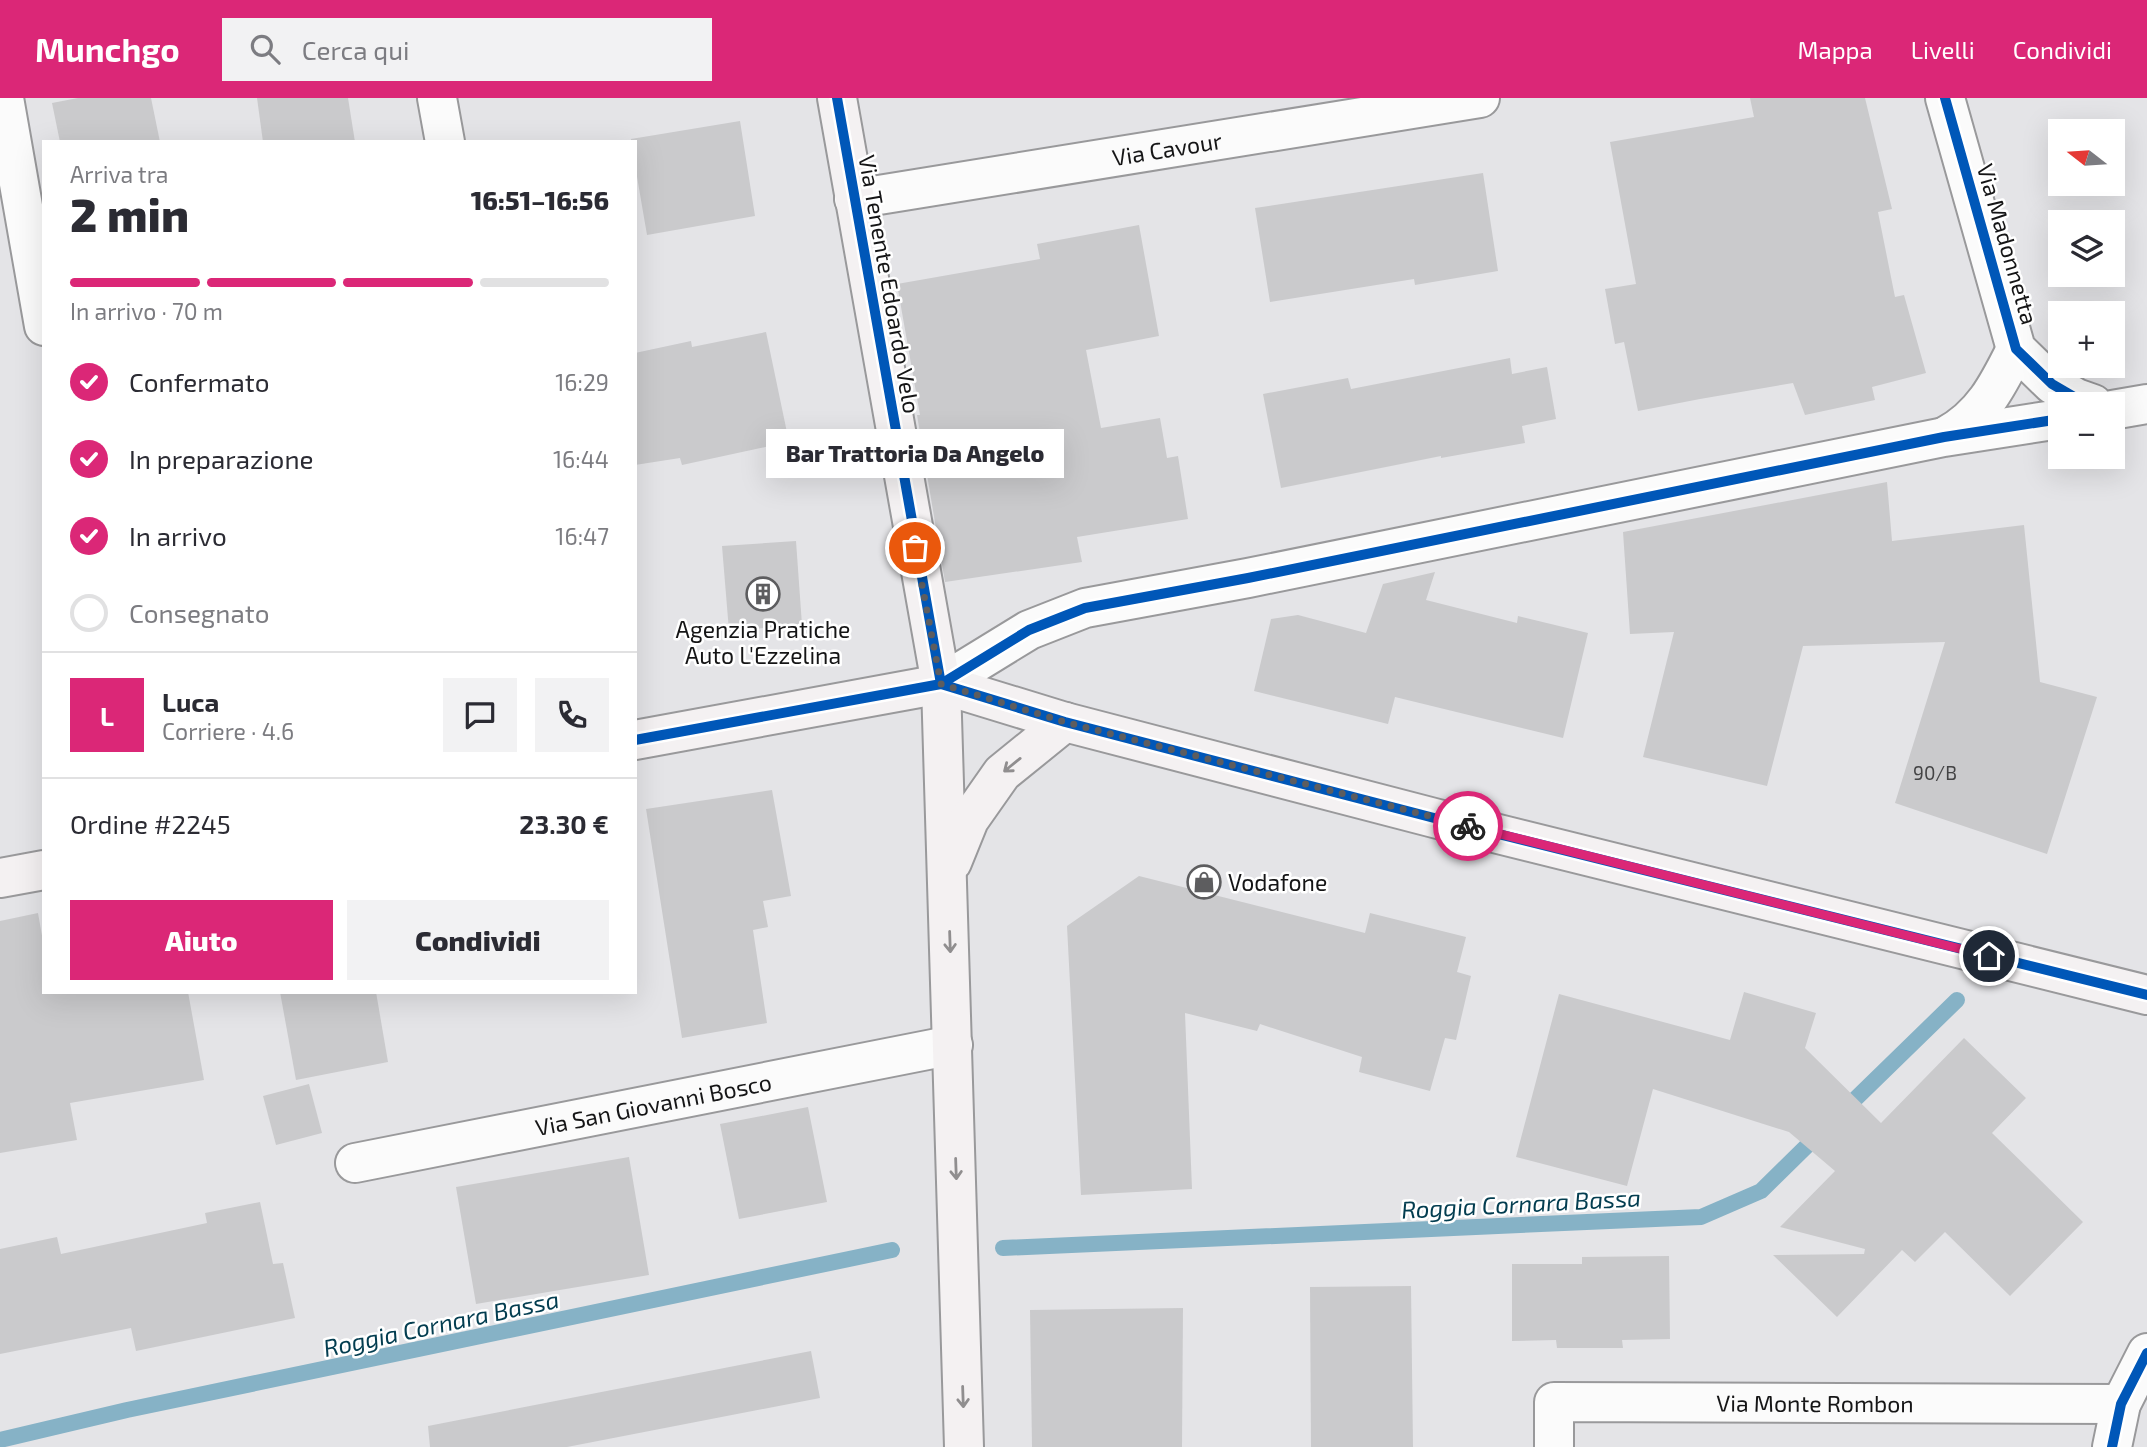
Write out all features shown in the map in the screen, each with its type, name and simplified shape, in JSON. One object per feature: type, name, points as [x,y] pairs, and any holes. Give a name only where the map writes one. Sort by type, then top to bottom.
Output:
[{"type":"street","points":[[4,98],[42,316]]},
{"type":"street","points":[[438,98],[445,140]]},
{"type":"street","name":"Via Tenente Edoardo Velo","points":[[837,98],[941,684]]},
{"type":"street","name":"Via Cavour","points":[[853,199],[1479,98]]},
{"type":"street","name":"Via Madonnetta","points":[[1945,98],[2016,349],[2052,384],[2066,392]]},
{"type":"street","name":"Via Madonnetta","points":[[1944,437],[1959,429],[1984,405],[1996,389],[2016,349]]},
{"type":"street","points":[[2125,408],[2147,404]]},
{"type":"street","points":[[637,740],[941,684],[1029,630],[1086,608],[1248,579],[1944,437],[2048,421]]},
{"type":"street","points":[[941,684],[1065,722],[1424,815],[2147,995]]},
{"type":"street","points":[[941,684],[964,1447]]},
{"type":"street","points":[[948,874],[968,820],[1002,774],[1065,722]]},
{"type":"street","points":[[0,878],[42,870]]},
{"type":"street","name":"Via San Giovanni Bosco","points":[[355,1163],[953,1045]]},
{"type":"street","points":[[2112,1447],[2121,1404],[2147,1353]]},
{"type":"street","name":"Via Monte Rombon","points":[[1554,1447],[1554,1402],[2121,1404]]},
{"type":"building","points":[[78,98],[151,98],[160,140],[60,140],[52,103]]},
{"type":"building","points":[[257,98],[348,98],[355,140],[263,140]]},
{"type":"building","points":[[1750,98],[1865,98],[1892,209],[1878,212],[1895,297],[1904,295],[1926,373],[1872,387],[1875,400],[1805,415],[1793,383],[1638,411],[1624,342],[1615,344],[1605,289],[1636,284],[1610,142],[1754,117]]},
{"type":"building","points":[[740,121],[755,216],[647,235],[637,177],[637,140],[631,139]]},
{"type":"building","points":[[1483,173],[1498,271],[1415,285],[1414,279],[1270,302],[1255,208]]},
{"type":"building","points":[[1139,225],[1159,336],[1086,350],[1101,428],[1160,418],[1167,458],[1178,456],[1188,519],[1077,537],[1082,562],[945,582],[897,284],[1040,259],[1037,244]]},
{"type":"building","points":[[766,332],[789,442],[682,465],[680,458],[637,465],[637,353],[691,341],[692,347]]},
{"type":"building","points":[[1510,358],[1512,374],[1547,367],[1556,419],[1522,426],[1525,443],[1441,456],[1281,488],[1263,394],[1348,378],[1351,389]]},
{"type":"building","points":[[1887,482],[1892,541],[2024,525],[2040,682],[2097,697],[2047,854],[1895,803],[1945,642],[1803,646],[1767,786],[1643,757],[1674,632],[1630,634],[1623,532]]},
{"type":"building","name":"Agenzia Pratiche Auto L'Ezzelina","points":[[796,541],[802,625],[729,631],[722,546]]},
{"type":"building","points":[[1435,572],[1426,600],[1517,623],[1518,616],[1588,633],[1563,738],[1395,697],[1388,724],[1254,691],[1271,619],[1298,615],[1366,633],[1383,584]]},
{"type":"building","points":[[772,790],[791,896],[763,901],[768,927],[753,930],[767,1023],[682,1038],[646,809]]},
{"type":"building","points":[[1139,876],[1365,933],[1370,913],[1466,937],[1457,972],[1471,976],[1456,1040],[1445,1038],[1430,1091],[1359,1072],[1362,1057],[1260,1024],[1257,1031],[1185,1013],[1192,1189],[1081,1195],[1067,926]]},
{"type":"building","points":[[38,913],[42,936],[42,994],[188,994],[204,1080],[70,1103],[77,1140],[0,1153],[0,921]]},
{"type":"building","points":[[1744,992],[1816,1013],[1805,1048],[1881,1123],[1964,1038],[2026,1098],[1992,1133],[2083,1222],[2010,1296],[1945,1232],[1915,1262],[1902,1250],[1837,1317],[1773,1255],[1864,1254],[1865,1249],[1780,1227],[1835,1171],[1789,1132],[1653,1089],[1627,1186],[1516,1157],[1559,994],[1730,1040]]},
{"type":"building","points":[[280,994],[376,994],[388,1062],[296,1080]]},
{"type":"building","points":[[309,1084],[322,1133],[276,1145],[263,1096]]},
{"type":"building","points":[[808,1107],[827,1202],[739,1219],[720,1124]]},
{"type":"building","points":[[629,1157],[649,1275],[476,1304],[456,1187]]},
{"type":"building","points":[[260,1202],[273,1264],[283,1263],[295,1318],[136,1351],[131,1328],[0,1354],[0,1249],[57,1237],[61,1254],[207,1223],[205,1213]]},
{"type":"building","points":[[1669,1256],[1670,1339],[1622,1340],[1623,1348],[1557,1348],[1556,1340],[1512,1341],[1512,1264],[1582,1264],[1582,1257]]},
{"type":"building","points":[[1411,1286],[1413,1447],[1311,1447],[1310,1287]]},
{"type":"building","points":[[1183,1308],[1182,1447],[1032,1447],[1030,1310]]},
{"type":"building","points":[[811,1351],[820,1398],[567,1447],[430,1447],[428,1426]]},
{"type":"waterway","name":"Roggia Cornara Bassa","points":[[1842,1112],[1957,1000]]},
{"type":"waterway","name":"Roggia Cornara Bassa","points":[[1003,1248],[1701,1217],[1761,1191],[1821,1132]]},
{"type":"waterway","name":"Roggia Cornara Bassa","points":[[0,1440],[127,1410],[892,1250]]},
{"type":"cycle path","points":[[837,98],[941,684]]},
{"type":"cycle path","points":[[1945,98],[2016,349],[2052,384],[2066,392]]},
{"type":"cycle path","points":[[637,740],[941,684],[1029,630],[1085,608],[1248,578],[1944,437],[2048,421]]},
{"type":"cycle path","points":[[941,684],[1065,722],[1438,819],[2147,995]]},
{"type":"cycle path","points":[[2112,1447],[2121,1404],[2147,1353]]},
{"type":"way so far","points":[[915,548],[941,684],[1065,722],[1468,826]]},
{"type":"place","name":"Bar Trattoria Da Angelo","points":[[915,548]]},
{"type":"place","name":"Agenzia Pratiche Auto L'Ezzelina","points":[[763,594]]},
{"type":"place","name":"Vodafone","points":[[1204,882]]},
{"type":"route","points":[[1468,826],[1989,956]]}]
